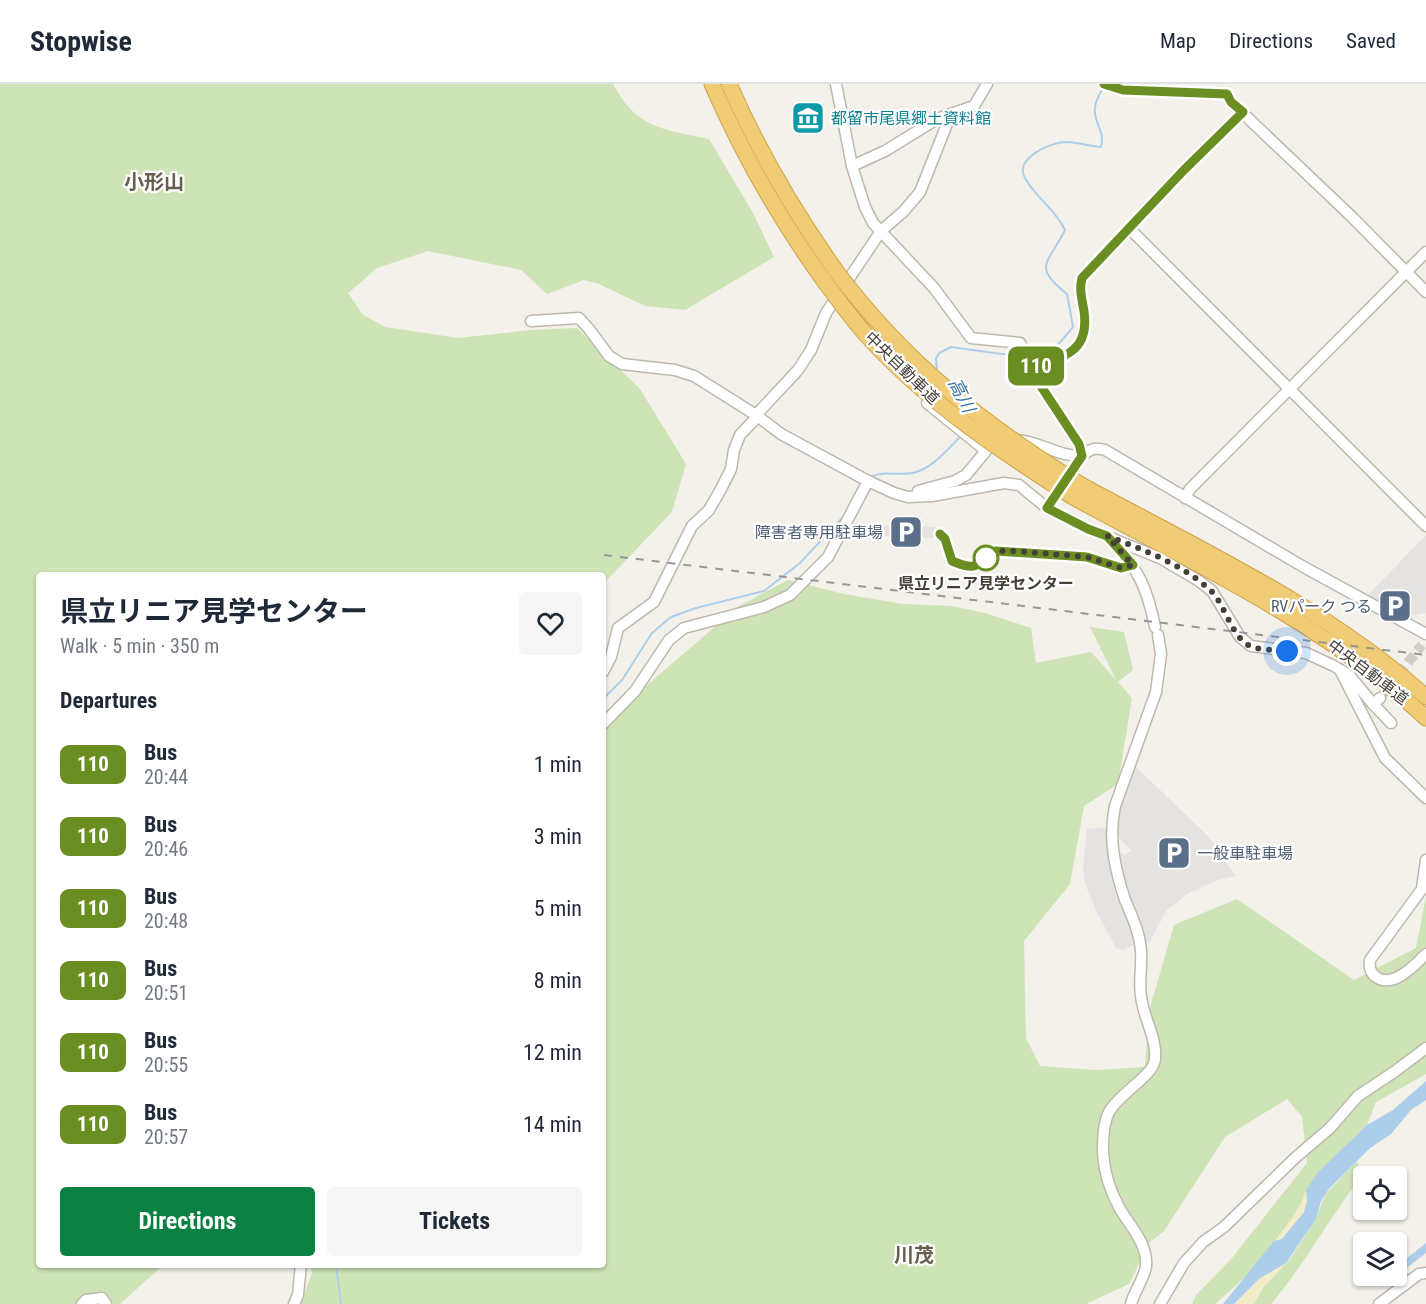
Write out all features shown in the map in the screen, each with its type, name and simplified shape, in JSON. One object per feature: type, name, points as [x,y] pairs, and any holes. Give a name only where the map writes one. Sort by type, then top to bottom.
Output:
[{"type":"highway","name":"中央自動車道","points":[[712,84],[763,189],[789,230],[831,277],[930,376],[1077,491],[1313,631],[1376,674],[1426,718]]},
{"type":"highway","name":"中央自動車道","points":[[729,84],[743,117],[831,277]]},
{"type":"highway","name":"中央自動車道","points":[[1077,491],[1216,558],[1330,624],[1383,662],[1426,697]]},
{"type":"street","points":[[836,84],[852,166],[865,207],[873,223],[934,288],[971,338],[1020,343],[1028,366],[1079,444],[1082,456]]},
{"type":"street","points":[[852,166],[885,151],[937,119],[974,106],[987,84]]},
{"type":"street","points":[[1108,86],[1142,92],[1229,89],[1231,102],[1426,292]]},
{"type":"street","points":[[1028,366],[1062,357],[1082,343],[1085,322],[1080,294],[1082,278],[1183,171],[1243,112]]},
{"type":"street","points":[[606,666],[611,657],[618,628],[654,602],[692,526],[709,510],[731,469],[734,450],[740,435],[798,370],[811,350],[831,304],[881,231],[904,211],[920,192],[951,114]]},
{"type":"street","points":[[1129,228],[1426,526]]},
{"type":"street","points":[[1185,498],[1190,489],[1426,252]]},
{"type":"street","points":[[831,304],[884,363],[985,450]]},
{"type":"street","points":[[531,321],[579,318],[590,329],[605,352],[622,364],[675,370],[694,376],[781,434],[868,482],[894,493],[908,496],[932,496],[1012,483],[1019,485],[1047,508],[1088,529],[1160,558],[1200,581],[1212,591],[1240,637],[1251,646],[1306,653],[1340,669],[1377,701],[1391,723]]},
{"type":"street","points":[[894,493],[917,491],[956,481],[966,475],[985,450],[997,441],[1023,440],[1072,457],[1082,456]]},
{"type":"street","points":[[1047,508],[1082,456],[1090,449],[1098,447],[1424,635]]},
{"type":"street","points":[[606,721],[635,691],[669,640],[684,628],[764,607],[790,595],[828,557],[868,482]]},
{"type":"street","points":[[940,534],[945,539],[952,561],[965,566],[973,567],[980,564],[996,551],[1087,557],[1121,568],[1133,565]]},
{"type":"street","points":[[1107,536],[1133,565],[1143,583],[1161,654],[1156,692],[1112,820],[1113,851],[1118,875],[1140,939],[1141,999],[1156,1058],[1153,1070],[1119,1098],[1108,1113],[1104,1128],[1104,1166],[1109,1185],[1143,1248],[1146,1266],[1131,1304]]},
{"type":"street","points":[[1340,669],[1384,758],[1426,798]]},
{"type":"street","points":[[1426,860],[1422,889],[1370,960],[1370,970],[1374,977],[1380,979],[1397,978],[1426,954]]},
{"type":"street","points":[[1160,1304],[1184,1263],[1203,1242],[1224,1227],[1295,1158],[1330,1128],[1358,1096],[1426,1048]]},
{"type":"street","points":[[294,1304],[298,1295],[301,1268]]},
{"type":"street","points":[[1379,1304],[1419,1274],[1426,1273]]},
{"type":"street","points":[[81,1304],[86,1300],[102,1298],[106,1304]]},
{"type":"green space","points":[[0,84],[613,84],[622,99],[642,119],[678,133],[709,139],[753,213],[774,257],[685,310],[645,306],[599,284],[584,280],[547,294],[521,270],[428,251],[377,268],[348,293],[363,315],[385,327],[458,338],[577,328],[640,389],[686,464],[672,512],[606,581],[606,572],[36,572],[36,1268],[160,1268],[120,1304],[0,1304]]},
{"type":"green space","points":[[788,580],[844,594],[903,604],[951,606],[985,613],[1031,628],[1036,663],[1091,652],[1116,680],[1090,627],[1124,632],[1133,670],[1118,682],[1132,698],[1118,784],[1084,806],[1070,884],[1024,941],[1026,1038],[1040,1066],[1096,1070],[1145,1067],[1149,1011],[1174,925],[1237,899],[1354,980],[1416,948],[1426,896],[1426,1074],[1376,1102],[1367,1125],[1308,1187],[1293,1217],[1264,1256],[1252,1271],[1215,1304],[1192,1304],[1196,1295],[1232,1258],[1307,1163],[1302,1117],[1287,1099],[1225,1137],[1164,1231],[1150,1242],[1129,1284],[1086,1304],[301,1304],[312,1273],[311,1268],[606,1268],[606,720],[739,606]]},
{"type":"green space","points":[[1357,1161],[1358,1166],[1353,1166],[1353,1188],[1295,1273],[1271,1304],[1254,1304],[1262,1289],[1290,1259],[1316,1219],[1325,1195]]},
{"type":"sand","points":[[1306,1190],[1305,1209],[1299,1220],[1290,1231],[1276,1240],[1298,1210]]},
{"type":"sand","points":[[1286,1263],[1262,1289],[1254,1304],[1234,1304],[1259,1279]]},
{"type":"shaded area","name":"障害者専用駐車場","points":[[876,525],[936,527],[936,538],[875,536]]},
{"type":"shaded area","points":[[1426,535],[1426,613],[1404,617],[1367,596]]},
{"type":"shaded area","name":"一般車駐車場","points":[[1135,766],[1208,836],[1236,876],[1218,880],[1187,894],[1166,911],[1150,942],[1144,943],[1123,881],[1116,848],[1124,855],[1131,851],[1116,834],[1115,817]]},
{"type":"shaded area","points":[[1107,827],[1112,858],[1137,944],[1123,950],[1116,948],[1085,884],[1083,868],[1087,829]]},
{"type":"water","points":[[1426,1081],[1426,1100],[1411,1110],[1391,1134],[1369,1149],[1329,1189],[1321,1201],[1316,1219],[1286,1263],[1259,1279],[1234,1304],[1223,1304],[1274,1241],[1282,1239],[1304,1212],[1307,1201],[1306,1190],[1318,1172],[1367,1125],[1393,1110]]},
{"type":"water","points":[[1426,1243],[1426,1253],[1407,1268],[1407,1258]]},
{"type":"waterway","name":"高川","points":[[1028,352],[1057,346],[1073,327],[1067,294],[1056,285],[1046,270],[1049,257],[1065,230],[1025,178],[1023,171],[1025,164],[1036,152],[1061,142],[1101,147],[1101,132],[1096,120],[1095,107],[1104,87]]},
{"type":"waterway","name":"高川","points":[[937,372],[936,359],[939,353],[951,347],[1019,354]]},
{"type":"waterway","name":"高川","points":[[870,477],[881,474],[907,474],[926,468],[961,436]]},
{"type":"waterway","name":"高川","points":[[606,696],[622,680],[652,633],[671,617],[696,608],[764,591],[800,563],[844,516]]},
{"type":"waterway","name":"高川","points":[[336,1268],[341,1304]]},
{"type":"tunnel","points":[[1380,698],[1422,645]]},
{"type":"railway","points":[[604,555],[1426,655]]},
{"type":"bus line","name":"110","points":[[940,534],[945,539],[952,561],[965,566],[973,567],[980,564],[996,551],[1087,557],[1121,568],[1133,565],[1123,551],[1107,536],[1047,508],[1082,456],[1079,444],[1029,368],[1062,357],[1082,343],[1085,322],[1080,287],[1086,272],[1243,112],[1231,102],[1227,94],[1142,92],[1123,90],[1104,84]]},
{"type":"place","name":"都留市尾県郷土資料館","points":[[808,118]]},
{"type":"place","name":"障害者専用駐車場","points":[[906,532]]},
{"type":"place","name":"県立リニア見学センター","points":[[986,558]]},
{"type":"place","name":"RVパーク つる","points":[[1395,606]]},
{"type":"place","name":"一般車駐車場","points":[[1174,853]]},
{"type":"district","name":"小形山","points":[[154,182]]},
{"type":"district","name":"川茂","points":[[914,1255]]},
{"type":"route","points":[[986,558],[996,551],[1014,551],[1087,557],[1121,568],[1133,565],[1123,551],[1107,536],[1160,558],[1200,581],[1212,591],[1240,637],[1251,646],[1287,651]]}]
